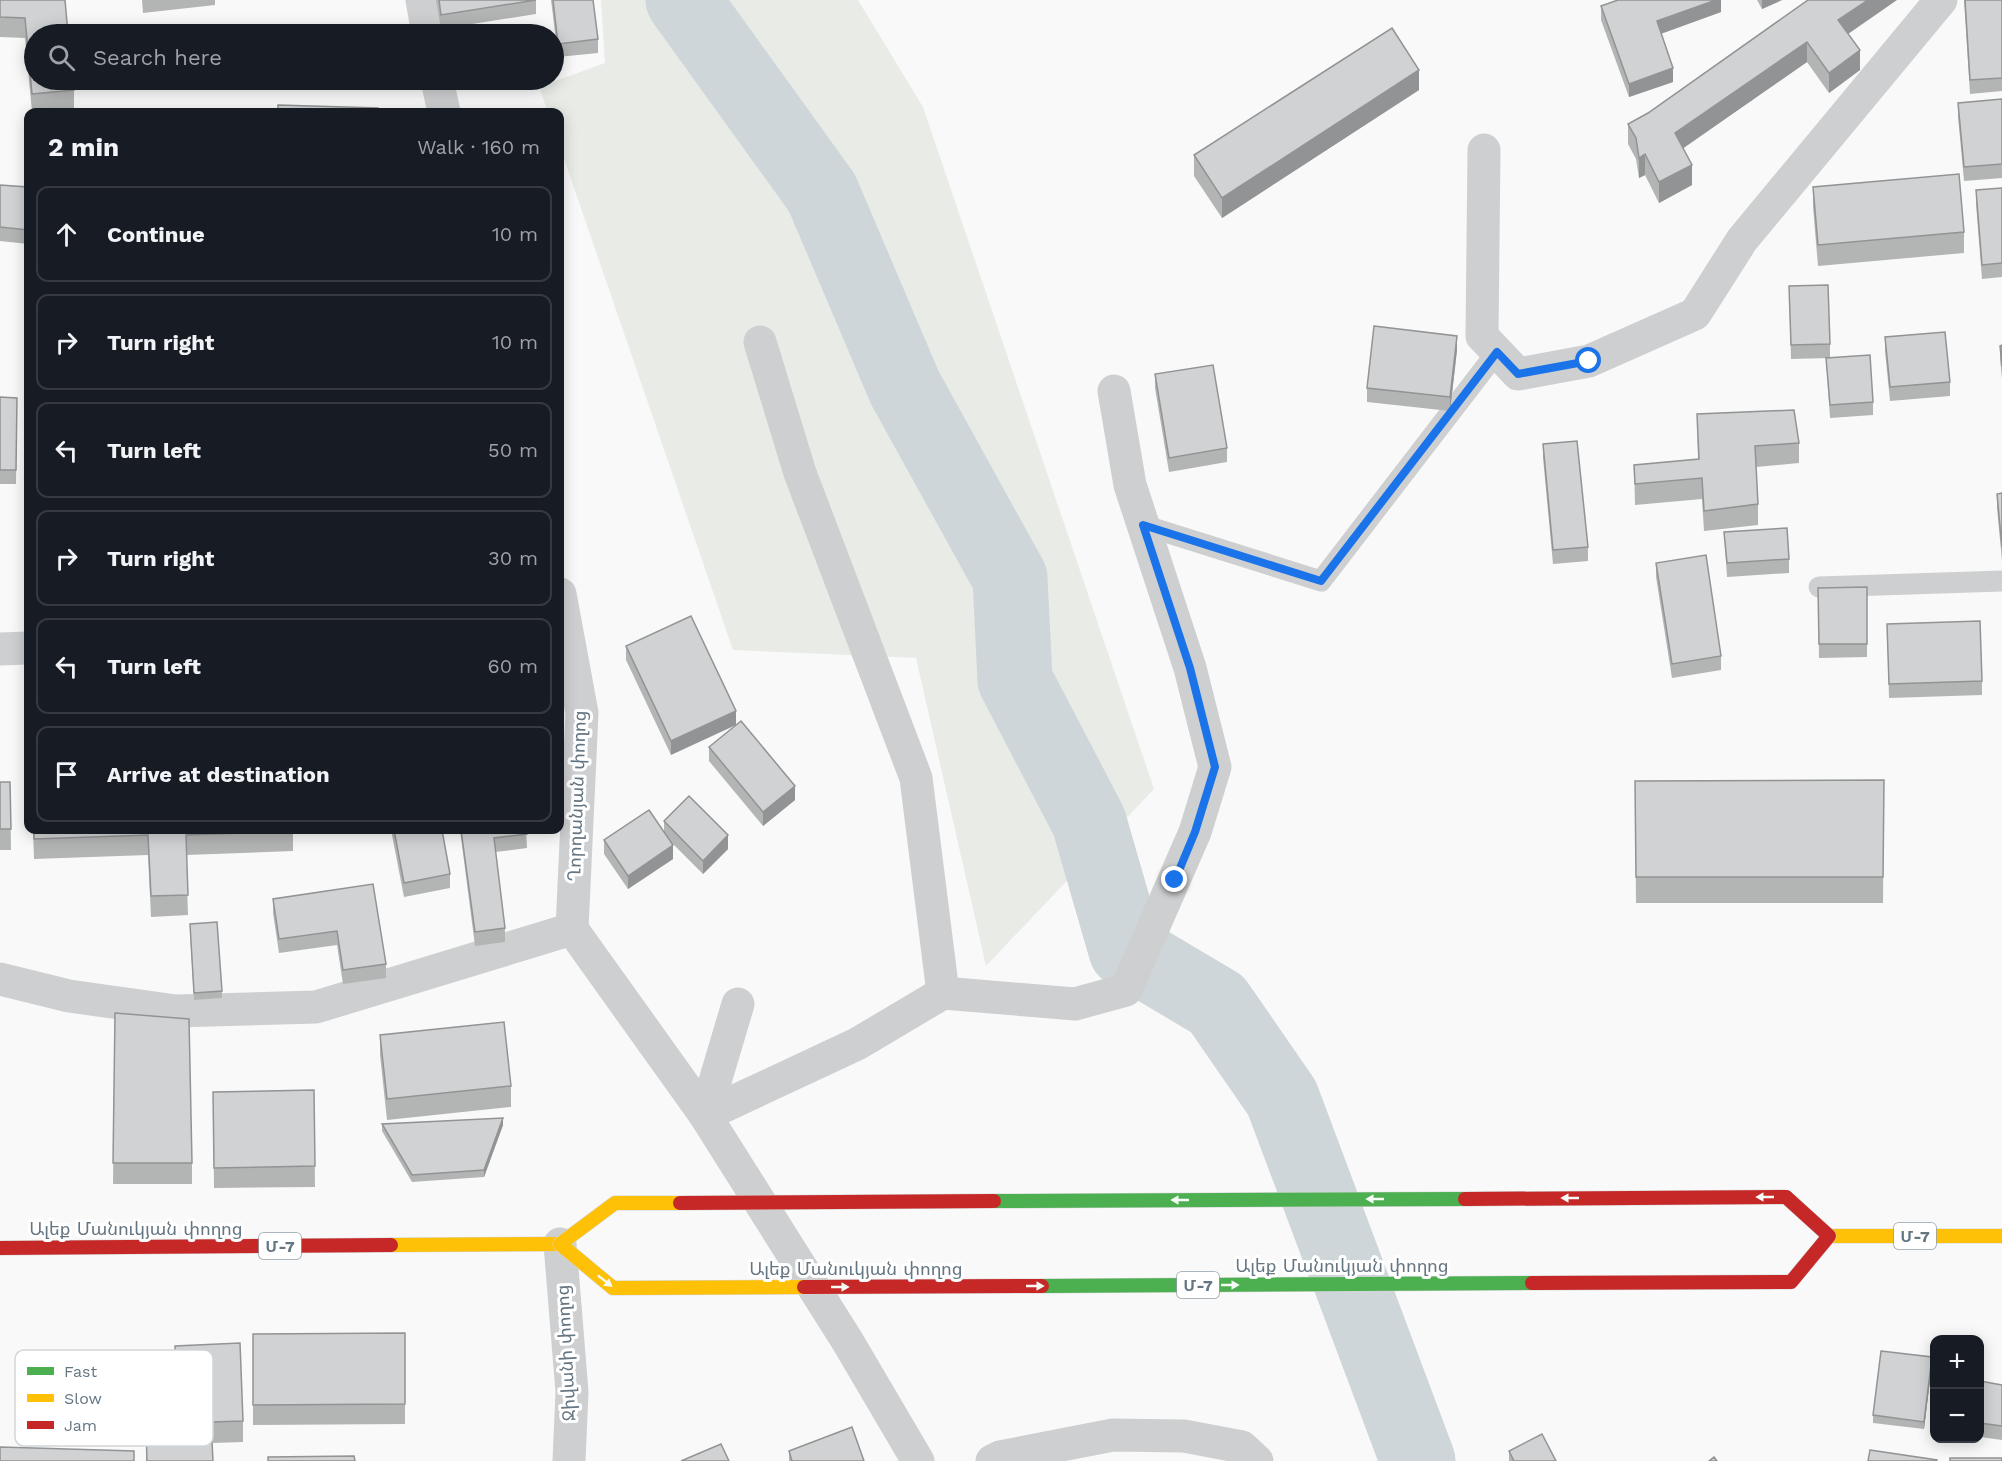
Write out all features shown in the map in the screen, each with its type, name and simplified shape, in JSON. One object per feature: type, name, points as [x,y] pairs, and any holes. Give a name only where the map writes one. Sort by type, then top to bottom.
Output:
[{"type":"main road","points":[[560,1244],[615,1203],[1786,1197],[1829,1236]]},
{"type":"main road","name":"Մ-7","points":[[1829,1236],[2002,1236]]},
{"type":"main road","name":"Ալեք Մանուկյան փողոց","points":[[0,1248],[560,1244],[613,1288],[1791,1282],[1829,1236]]},
{"type":"street","points":[[422,0],[426,24]]},
{"type":"street","points":[[1484,150],[1482,336],[1518,374],[1589,361],[1695,314],[1742,240],[1941,0]]},
{"type":"street","points":[[439,90],[443,108]]},
{"type":"street","points":[[760,342],[800,473],[916,778],[943,993]]},
{"type":"street","points":[[705,1115],[856,1044],[943,993],[1075,1004],[1126,990],[1195,832],[1215,767],[1190,668],[1130,485],[1114,391]]},
{"type":"street","name":"Ղորղանյան փողոց","points":[[564,616],[582,713],[572,929]]},
{"type":"street","points":[[0,649],[24,648]]},
{"type":"street","points":[[0,979],[69,996],[176,1011],[316,1007],[572,929],[705,1115],[848,1342],[918,1461]]},
{"type":"street","points":[[705,1115],[738,1004]]},
{"type":"street","name":"Ջիվանի փողոց","points":[[560,1244],[572,1392],[569,1461]]},
{"type":"street","points":[[992,1461],[1000,1457],[1113,1435],[1184,1436],[1242,1447],[1257,1461]]},
{"type":"lane","points":[[1143,525],[1321,581],[1497,352]]},
{"type":"lane","points":[[1819,587],[2002,581]]},
{"type":"shaded area","points":[[601,0],[858,0],[923,107],[1154,789],[986,966],[916,658],[733,650],[564,159],[564,108],[547,108],[540,90],[564,90],[564,78],[605,63]]},
{"type":"building","points":[[0,0],[65,0],[67,24],[26,24],[25,18],[0,17]]},
{"type":"building","points":[[439,0],[536,0],[441,15]]},
{"type":"building","points":[[553,0],[593,0],[598,39],[564,43],[564,24],[556,24]]},
{"type":"building","points":[[1618,0],[1716,0],[1657,21],[1673,68],[1629,84],[1601,6]]},
{"type":"building","points":[[1808,0],[1868,0],[1838,20],[1860,50],[1829,73],[1807,42],[1675,133],[1692,165],[1659,182],[1645,154],[1639,158],[1636,138],[1628,124],[1648,113]]},
{"type":"building","points":[[1965,0],[2002,0],[2002,78],[1970,80]]},
{"type":"building","points":[[1392,28],[1419,70],[1222,198],[1194,155]]},
{"type":"building","points":[[32,90],[74,90],[32,94]]},
{"type":"building","points":[[2002,99],[2002,164],[1964,167],[1958,103]]},
{"type":"building","points":[[278,105],[378,108],[278,108]]},
{"type":"building","points":[[1959,174],[1964,232],[1818,245],[1813,187]]},
{"type":"building","points":[[0,185],[24,187],[24,230],[0,227]]},
{"type":"building","points":[[2002,188],[2002,263],[1982,265],[1976,190]]},
{"type":"building","points":[[1828,285],[1830,344],[1791,345],[1789,286]]},
{"type":"building","points":[[1374,326],[1457,336],[1450,397],[1367,388]]},
{"type":"building","points":[[1945,332],[1950,382],[1890,387],[1885,337]]},
{"type":"building","points":[[1870,355],[1873,402],[1830,405],[1826,358]]},
{"type":"building","points":[[1213,365],[1227,448],[1169,458],[1155,374]]},
{"type":"building","points":[[0,397],[17,398],[16,470],[0,470]]},
{"type":"building","points":[[1794,410],[1799,443],[1755,446],[1758,504],[1704,511],[1702,478],[1635,484],[1634,465],[1699,459],[1697,414]]},
{"type":"building","points":[[1577,441],[1588,547],[1553,550],[1543,444]]},
{"type":"building","points":[[2002,493],[2002,547],[1997,494]]},
{"type":"building","points":[[1787,528],[1789,559],[1727,563],[1724,532]]},
{"type":"building","points":[[1706,555],[1721,656],[1672,664],[1656,563]]},
{"type":"building","points":[[1867,587],[1867,644],[1819,644],[1818,588]]},
{"type":"building","points":[[691,616],[736,711],[671,741],[626,646]]},
{"type":"building","points":[[1980,621],[1982,681],[1889,684],[1887,624]]},
{"type":"building","points":[[741,721],[795,786],[763,812],[709,747]]},
{"type":"building","points":[[1884,780],[1883,877],[1636,877],[1635,781]]},
{"type":"building","points":[[0,782],[10,782],[11,829],[0,829]]},
{"type":"building","points":[[689,796],[728,835],[703,861],[664,821]]},
{"type":"building","points":[[649,810],[673,845],[628,876],[604,840]]},
{"type":"building","points":[[34,834],[213,834],[186,835],[188,895],[151,896],[148,835],[34,839]]},
{"type":"building","points":[[395,834],[443,834],[450,874],[404,883]]},
{"type":"building","points":[[462,834],[527,834],[494,838],[505,928],[475,932]]},
{"type":"building","points":[[373,884],[386,964],[343,970],[337,931],[279,939],[273,899]]},
{"type":"building","points":[[217,922],[222,991],[194,993],[190,924]]},
{"type":"building","points":[[115,1013],[189,1019],[192,1163],[113,1163]]},
{"type":"building","points":[[504,1022],[511,1086],[387,1099],[380,1035]]},
{"type":"building","points":[[314,1090],[315,1166],[214,1168],[213,1092]]},
{"type":"building","points":[[503,1118],[484,1170],[412,1175],[382,1124]]},
{"type":"building","points":[[405,1333],[405,1404],[253,1405],[253,1334]]},
{"type":"building","points":[[240,1343],[243,1421],[213,1422],[213,1350],[175,1350],[175,1346]]},
{"type":"building","points":[[1881,1351],[1930,1357],[1924,1422],[1873,1415]]},
{"type":"building","points":[[1984,1382],[2002,1385],[2002,1426],[1984,1424]]},
{"type":"building","points":[[852,1427],[864,1461],[792,1461],[789,1451]]},
{"type":"building","points":[[1542,1434],[1556,1461],[1514,1461],[1509,1451]]},
{"type":"building","points":[[721,1444],[729,1461],[681,1461]]},
{"type":"building","points":[[147,1446],[212,1446],[213,1461],[147,1461]]},
{"type":"building","points":[[0,1447],[134,1451],[134,1461],[0,1461]]},
{"type":"building","points":[[1870,1450],[1937,1460],[1937,1461],[1868,1461]]},
{"type":"building","points":[[354,1456],[355,1461],[268,1461],[268,1457]]},
{"type":"building","points":[[1950,1458],[2002,1458],[2002,1461],[1950,1461]]},
{"type":"waterway","points":[[683,0],[822,193],[905,388],[1010,578],[1015,680],[1089,822],[1126,950],[1217,1004],[1282,1098],[1418,1461]]},
{"type":"traffic: slow","points":[[680,1203],[615,1203],[560,1244],[613,1288],[804,1287]]},
{"type":"traffic: slow","points":[[1829,1236],[2002,1236]]},
{"type":"traffic: slow","points":[[391,1245],[560,1244]]},
{"type":"traffic: jam","points":[[1532,1283],[1791,1282],[1829,1236],[1786,1197]]},
{"type":"traffic: jam","points":[[1465,1199],[1786,1197]]},
{"type":"traffic: jam","points":[[680,1203],[994,1201]]},
{"type":"traffic: jam","points":[[0,1248],[391,1245]]},
{"type":"traffic: jam","points":[[804,1287],[1042,1286]]},
{"type":"traffic: fast","points":[[994,1201],[1465,1199]]},
{"type":"traffic: fast","points":[[1042,1286],[1532,1283]]},
{"type":"route","points":[[1175,880],[1195,832],[1215,767],[1190,668],[1143,525],[1321,581],[1497,352],[1518,374],[1589,361]]}]
